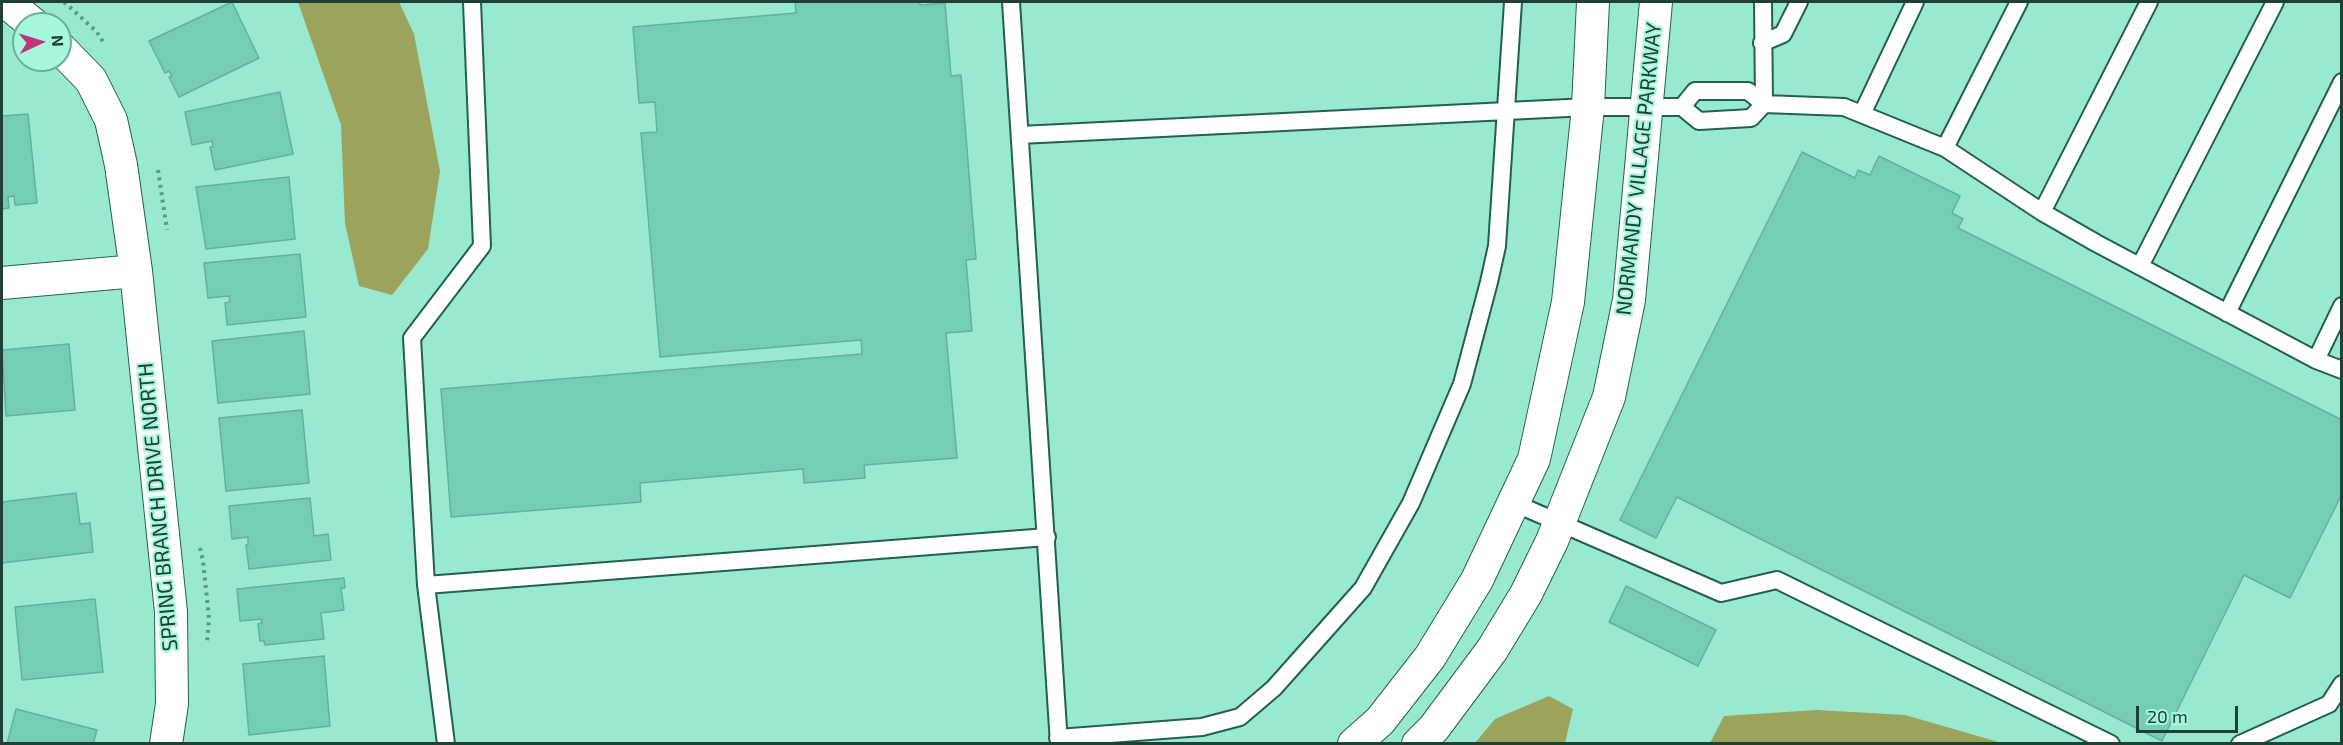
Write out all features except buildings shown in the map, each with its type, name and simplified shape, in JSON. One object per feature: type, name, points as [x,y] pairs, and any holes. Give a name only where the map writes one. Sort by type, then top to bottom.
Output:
[{"type":"street","points":[[6,2],[18,12]]},
{"type":"street","points":[[1354,744],[1380,721],[1430,657],[1477,580],[1534,459],[1568,302],[1588,107],[1593,2]]},
{"type":"street","name":"NORMANDY VILLAGE PARKWAY","points":[[1418,744],[1434,728],[1492,650],[1526,594],[1555,532],[1609,397],[1629,300],[1656,2]]},
{"type":"street","name":"SPRING BRANCH DRIVE NORTH","points":[[72,60],[91,80],[111,120],[121,165],[136,271],[171,612],[172,704],[166,744]]},
{"type":"street","points":[[2,283],[136,271]]},
{"type":"street","points":[[1510,510],[1555,532]]},
{"type":"lane","points":[[446,744],[426,585],[412,338],[482,246],[472,2]]},
{"type":"lane","points":[[1011,2],[1059,741],[1202,727],[1240,717],[1274,688],[1363,588],[1411,503],[1462,384],[1497,246],[1513,2]]},
{"type":"lane","points":[[1020,135],[1588,107],[1682,107],[1699,121],[1751,118],[1764,104],[1763,2]]},
{"type":"lane","points":[[1762,43],[1783,34],[1799,2]]},
{"type":"lane","points":[[1862,114],[1915,2]]},
{"type":"lane","points":[[1945,148],[2019,2]]},
{"type":"lane","points":[[2042,212],[2149,2]]},
{"type":"lane","points":[[2140,266],[2275,2]]},
{"type":"lane","points":[[2227,313],[2342,82]]},
{"type":"lane","points":[[1682,107],[1695,91],[1748,91],[1764,104],[1845,107],[1945,148],[2042,212],[2316,360],[2342,370]]},
{"type":"lane","points":[[2316,360],[2342,306]]},
{"type":"lane","points":[[1555,532],[1721,593],[1777,580],[2110,744]]},
{"type":"lane","points":[[426,585],[1047,537]]},
{"type":"lane","points":[[2240,744],[2329,704],[2342,684]]},
{"type":"green space","points":[[298,2],[399,2],[414,34],[440,171],[428,249],[392,295],[359,286],[345,223],[341,125]]},
{"type":"green space","points":[[1549,696],[1573,709],[1565,743],[1475,743],[1495,719]]},
{"type":"green space","points":[[1817,710],[1905,715],[2002,743],[1710,743],[1724,716]]}]
